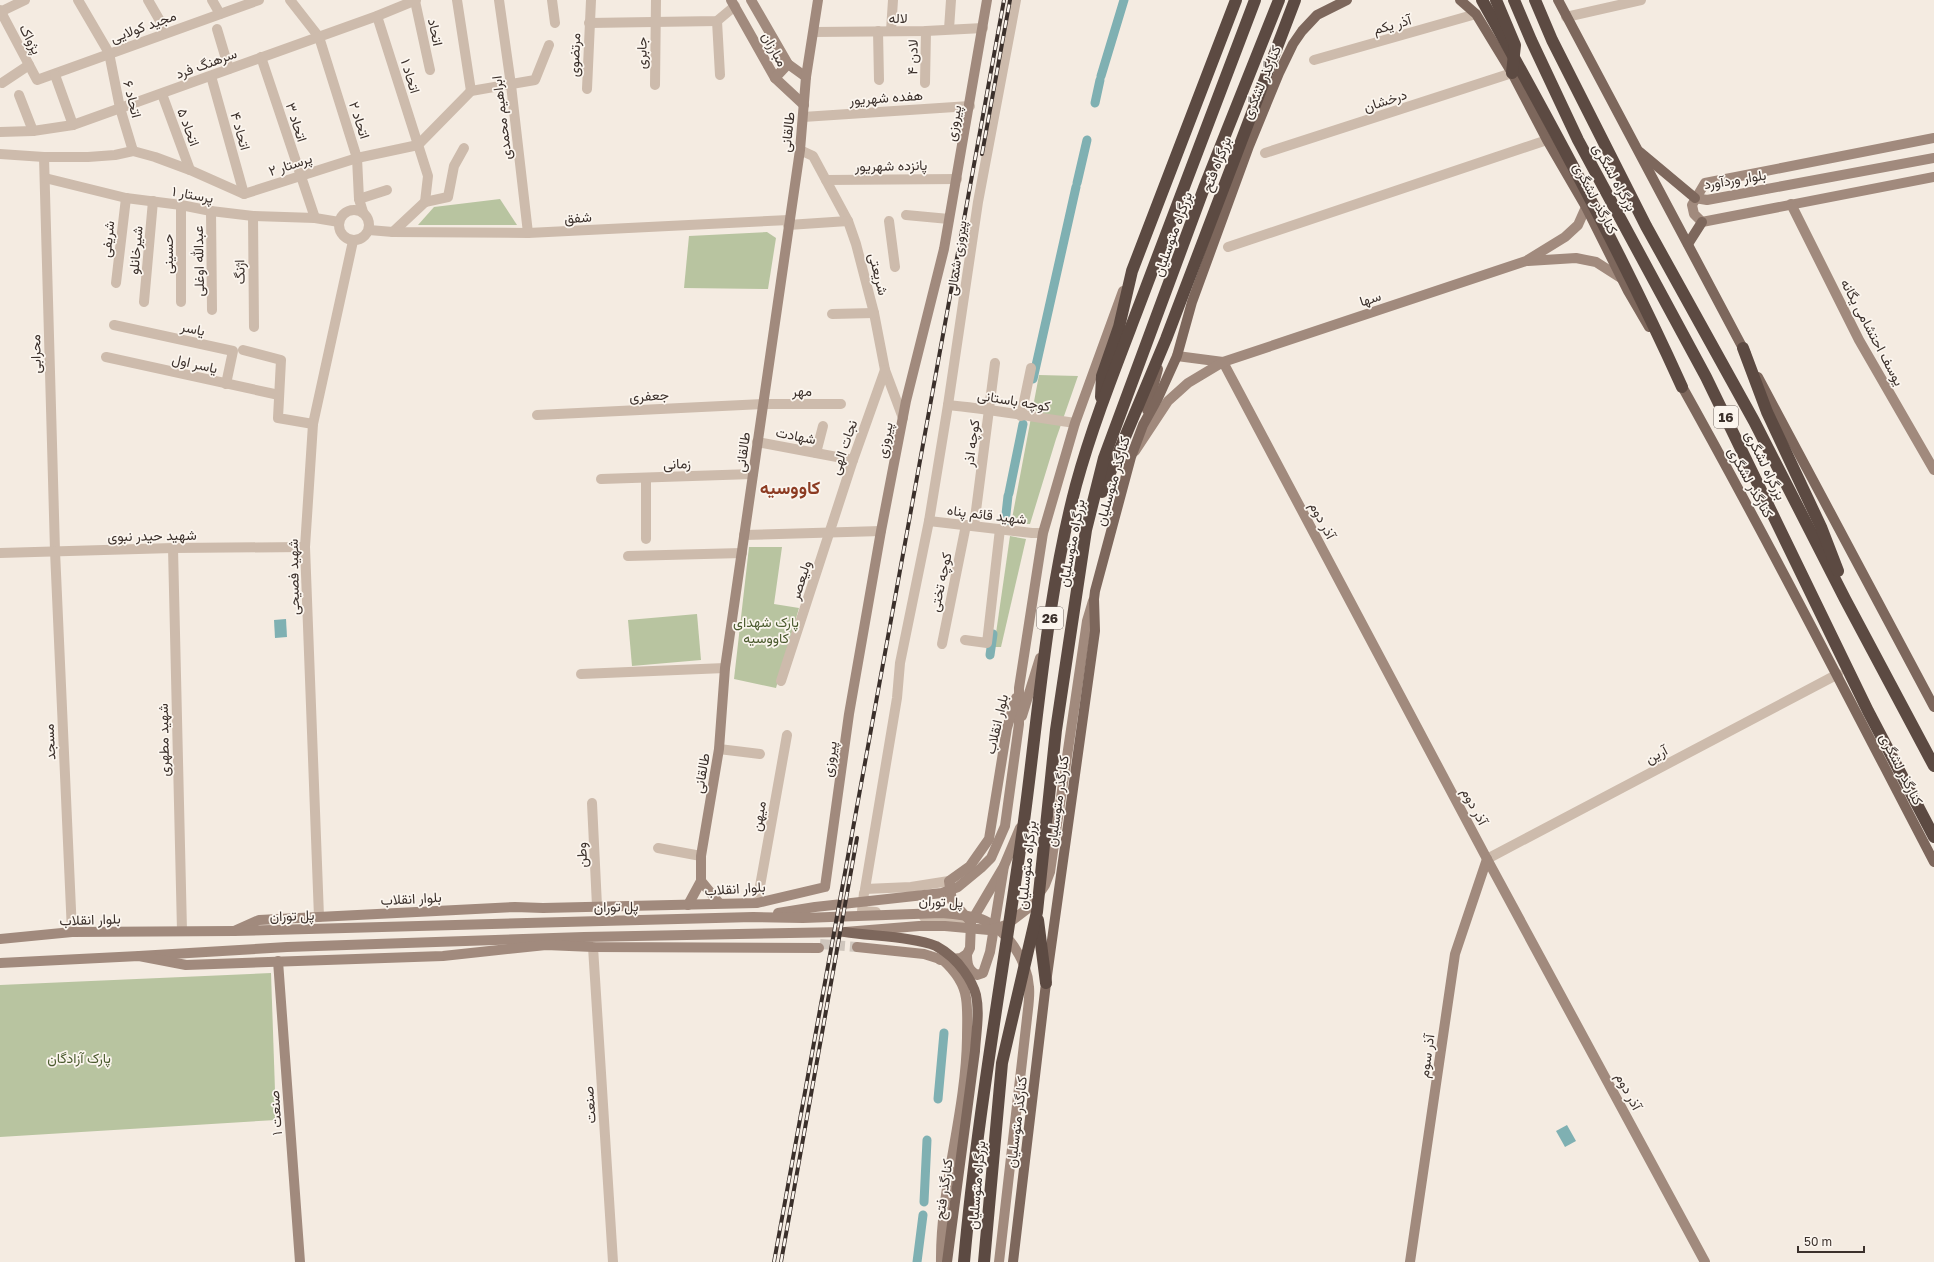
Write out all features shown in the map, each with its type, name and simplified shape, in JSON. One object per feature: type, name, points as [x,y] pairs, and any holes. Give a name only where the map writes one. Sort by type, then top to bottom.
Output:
[{"type":"highway","points":[[1101,406],[1102,376],[1119,327],[1132,271],[1236,0]]},
{"type":"highway","name":"بزرگراه متوسلیان","points":[[964,1262],[990,1054],[1024,819],[1046,639],[1060,553],[1076,483],[1101,406],[1255,0]]},
{"type":"highway","name":"بزرگراه متوسلیان","points":[[984,1262],[1002,1063],[1038,912],[1056,730],[1086,530],[1104,458],[1204,188],[1279,0]]},
{"type":"highway","name":"بزرگراه فتح","points":[[1086,530],[1166,339],[1295,0]]},
{"type":"highway","points":[[1482,0],[1526,78],[1649,313],[1682,387]]},
{"type":"highway","points":[[1496,0],[1515,45],[1512,73]]},
{"type":"highway","name":"بزرگراه لشگری","points":[[1514,0],[1578,140],[1706,377],[1868,711],[1934,837]]},
{"type":"highway","name":"بزرگراه لشگری","points":[[1535,0],[1552,40],[1646,226],[1754,421],[1845,599],[1934,766]]},
{"type":"highway","points":[[1743,348],[1767,412],[1821,527],[1836,565],[1845,599]]},
{"type":"highway","points":[[1038,912],[1046,983]]},
{"type":"main road","name":"کنارگذر لشگری","points":[[1177,356],[1192,302],[1249,146],[1293,44],[1302,31],[1317,16],[1347,0]]},
{"type":"main road","name":"کنارگذر لشگری","points":[[1460,0],[1476,14],[1512,73],[1547,140],[1586,207],[1621,278],[1754,515],[1838,674],[1934,862]]},
{"type":"main road","points":[[1558,0],[1635,148],[1688,244],[1934,707]]},
{"type":"main road","points":[[1635,148],[1695,198]]},
{"type":"main road","points":[[1688,244],[1702,222]]},
{"type":"main road","points":[[1143,426],[1166,339]]},
{"type":"main road","name":"کنارگذر متوسلیان","points":[[1013,1262],[1046,983],[1095,631],[1094,599],[1131,458],[1143,426],[1158,398],[1177,356]]},
{"type":"main road","name":"پل توران","points":[[845,932],[918,941],[936,946],[949,954],[969,978],[976,995],[978,1016],[966,1120]]},
{"type":"main road","name":"کنارگذر فتح","points":[[946,1262],[966,1120]]},
{"type":"street","points":[[0,11],[24,0]]},
{"type":"street","name":"اتحاد ۶","points":[[78,0],[109,53],[120,108],[134,151]]},
{"type":"street","points":[[148,0],[163,26]]},
{"type":"street","points":[[212,0],[220,14]]},
{"type":"street","name":"مجید کولایی","points":[[37,80],[55,75],[109,53],[259,0]]},
{"type":"street","points":[[290,0],[319,37]]},
{"type":"street","name":"سرهنگ فرد","points":[[0,132],[33,131],[73,125],[377,16],[416,0]]},
{"type":"street","name":"اتحاد","points":[[416,0],[430,70]]},
{"type":"street","points":[[456,0],[471,91]]},
{"type":"street","name":"ابراهیم محمدی","points":[[499,0],[512,85],[528,233]]},
{"type":"street","points":[[552,0],[555,23]]},
{"type":"street","name":"مرتضوی","points":[[586,89],[591,0]]},
{"type":"street","name":"جابری","points":[[655,85],[656,0]]},
{"type":"street","name":"مبارزان","points":[[751,0],[788,64],[806,77]]},
{"type":"street","name":"طالقانی","points":[[688,905],[701,881],[701,856],[719,749],[725,668],[800,150],[806,77],[818,0]]},
{"type":"street","points":[[891,31],[893,0]]},
{"type":"street","points":[[949,29],[951,0]]},
{"type":"street","name":"پیروزی","points":[[825,888],[849,714],[881,531],[903,418],[949,219],[970,106],[987,0]]},
{"type":"street","name":"پیروزی شمالی","points":[[971,922],[862,911],[897,698],[900,663],[929,521],[978,202],[1016,0]]},
{"type":"street","points":[[1566,16],[1641,0]]},
{"type":"street","points":[[720,75],[717,21],[733,3]]},
{"type":"street","name":"مبارزان","points":[[733,3],[775,78],[804,105]]},
{"type":"street","name":"پژواک","points":[[0,11],[37,80]]},
{"type":"street","name":"آذر یکم","points":[[1314,60],[1476,14]]},
{"type":"street","name":"اتحاد ۱","points":[[377,16],[428,176],[425,202]]},
{"type":"street","points":[[589,23],[717,21]]},
{"type":"street","name":"لاله","points":[[814,32],[926,31],[983,28]]},
{"type":"street","points":[[217,29],[229,69]]},
{"type":"street","points":[[878,31],[879,80]]},
{"type":"street","name":"لادن ۴","points":[[926,31],[926,83]]},
{"type":"street","name":"اتحاد ۲","points":[[319,37],[357,158],[359,199],[363,212]]},
{"type":"street","points":[[418,145],[471,91],[535,80],[549,45]]},
{"type":"street","name":"اتحاد ۳","points":[[261,58],[315,218]]},
{"type":"street","points":[[775,78],[788,64]]},
{"type":"street","points":[[2,83],[29,65]]},
{"type":"street","name":"درخشان","points":[[1265,153],[1512,73]]},
{"type":"street","points":[[55,75],[73,125]]},
{"type":"street","name":"اتحاد ۴","points":[[211,76],[244,194]]},
{"type":"street","name":"اتحاد ۵","points":[[162,94],[190,170]]},
{"type":"street","points":[[19,95],[33,131]]},
{"type":"street","name":"هفده شهریور","points":[[803,117],[970,106]]},
{"type":"street","name":"بلوار وردآورد","points":[[1934,138],[1705,183],[1695,198],[1707,200],[1934,158]]},
{"type":"street","points":[[1228,247],[1547,140]]},
{"type":"street","name":"پرستار ۲","points":[[244,194],[357,158],[418,145]]},
{"type":"street","points":[[393,232],[425,202],[448,197],[454,166],[464,148]]},
{"type":"street","name":"شریعتی","points":[[800,150],[813,156],[848,221],[856,244],[874,313],[885,370],[903,418]]},
{"type":"street","points":[[0,154],[44,157],[88,157],[115,155],[134,151],[156,157],[190,170],[244,194]]},
{"type":"street","name":"محرابی","points":[[44,157],[54,551]]},
{"type":"street","points":[[1695,198],[1692,205],[1694,214],[1702,222],[1934,177]]},
{"type":"street","name":"پرستار ۱","points":[[45,178],[126,198],[182,205],[212,211],[252,216],[315,218],[339,222]]},
{"type":"street","name":"پانزده شهریور","points":[[826,180],[957,178]]},
{"type":"street","points":[[359,199],[387,190]]},
{"type":"street","name":"شریفی","points":[[116,283],[126,198]]},
{"type":"street","name":"شیرخانلو","points":[[144,302],[153,201]]},
{"type":"street","name":"یوسف احتشامی یگانه","points":[[1791,204],[1859,340],[1934,470]]},
{"type":"street","name":"حسینی","points":[[181,302],[182,205]]},
{"type":"street","points":[[1526,261],[1565,237],[1578,225],[1586,207]]},
{"type":"street","points":[[353,210],[363,212],[369,220],[369,230],[363,238],[353,241],[348,239],[340,232],[339,222],[344,213],[353,210]]},
{"type":"street","name":"عبدالله اوغلی","points":[[212,211],[212,310]]},
{"type":"street","points":[[906,215],[949,219]]},
{"type":"street","name":"اژنگ","points":[[252,216],[254,327]]},
{"type":"street","name":"شفق","points":[[369,230],[393,232],[528,233],[848,221]]},
{"type":"street","points":[[889,221],[895,267]]},
{"type":"street","name":"شهید فصیحی","points":[[319,917],[305,547],[313,424],[353,241]]},
{"type":"street","points":[[1526,261],[1576,258],[1596,262],[1621,278]]},
{"type":"street","name":"سها","points":[[1131,458],[1168,401],[1188,383],[1223,362],[1526,261]]},
{"type":"street","points":[[753,917],[814,907],[942,893],[958,887],[974,875],[991,858],[1006,826],[1016,758],[1019,724],[1018,688],[1043,533],[1075,423],[1110,323],[1132,271]]},
{"type":"street","points":[[832,314],[874,313]]},
{"type":"street","name":"یاسر","points":[[114,325],[233,351],[226,384]]},
{"type":"street","points":[[243,350],[281,360],[278,418],[313,424]]},
{"type":"street","name":"سها","points":[[1177,356],[1223,362]]},
{"type":"street","name":"یاسر اول","points":[[106,357],[279,395]]},
{"type":"street","name":"آذر دوم","points":[[1223,362],[1487,859],[1705,1262]]},
{"type":"street","name":"کوچه اذر","points":[[970,526],[995,363]]},
{"type":"street","points":[[1020,416],[1031,368]]},
{"type":"street","name":"نجات الهی","points":[[830,533],[853,460],[885,370]]},
{"type":"street","name":"مهر","points":[[763,404],[841,404]]},
{"type":"street","name":"جعفری","points":[[537,415],[763,404]]},
{"type":"street","name":"کوچه باستانی","points":[[948,405],[989,409],[1020,416],[1075,423]]},
{"type":"street","points":[[816,453],[823,426]]},
{"type":"street","name":"شهادت","points":[[757,442],[853,460]]},
{"type":"street","name":"زمانی","points":[[601,479],[753,474]]},
{"type":"street","points":[[646,478],[646,538]]},
{"type":"street","name":"شهید قائم پناه","points":[[929,521],[1043,533]]},
{"type":"street","name":"کوچه تختی","points":[[942,644],[970,526]]},
{"type":"street","points":[[965,640],[987,643],[1000,529]]},
{"type":"street","points":[[744,534],[881,531]]},
{"type":"street","name":"ولیعصر","points":[[781,681],[830,533]]},
{"type":"street","name":"شهید حیدر نبوی","points":[[0,553],[172,548],[305,547]]},
{"type":"street","name":"شهید مطهری","points":[[172,548],[182,931]]},
{"type":"street","name":"مسجد","points":[[54,551],[72,932]]},
{"type":"street","points":[[628,556],[742,553]]},
{"type":"street","name":"پل توران","points":[[139,956],[287,947],[584,937],[845,932],[919,926],[945,926],[989,930],[1006,925],[1031,906],[1045,885],[1050,872],[1087,621],[1094,599]]},
{"type":"street","points":[[1019,724],[1046,639]]},
{"type":"street","points":[[581,674],[725,668]]},
{"type":"street","name":"آرین","points":[[1487,859],[1838,674]]},
{"type":"street","name":"بلوار انقلاب","points":[[949,881],[970,866],[989,839],[1007,728],[1018,688]]},
{"type":"street","name":"میهن","points":[[757,902],[787,735]]},
{"type":"street","points":[[719,749],[760,754]]},
{"type":"street","name":"وطن","points":[[592,803],[597,906]]},
{"type":"street","points":[[1004,866],[990,952],[983,973],[977,975],[971,972],[967,964],[967,954],[970,948],[971,922],[1004,866],[1024,819]]},
{"type":"street","points":[[658,848],[701,856]]},
{"type":"street","name":"آذر سوم","points":[[1410,1262],[1455,954],[1487,859]]},
{"type":"street","points":[[701,881],[719,903]]},
{"type":"street","points":[[865,889],[911,887],[949,881],[952,901],[971,922]]},
{"type":"street","name":"بلوار انقلاب","points":[[0,939],[72,932],[234,931],[259,920],[515,907],[543,908],[757,902],[825,888]]},
{"type":"street","points":[[702,904],[708,943]]},
{"type":"street","points":[[543,908],[546,945]]},
{"type":"street","name":"پل توران","points":[[234,931],[753,917],[804,918],[941,913],[964,914],[982,920],[1002,933],[1022,959],[1029,987],[998,1262]]},
{"type":"street","points":[[0,935],[11,938]]},
{"type":"street","points":[[0,963],[139,956],[186,965],[443,956],[546,945],[593,947],[708,943],[819,946]]},
{"type":"street","name":"صنعت","points":[[593,947],[613,1262]]},
{"type":"street","points":[[857,949],[943,960],[961,958],[967,954]]},
{"type":"street","points":[[941,1262],[945,1210],[966,1070],[967,1018],[966,998],[963,988],[954,971],[943,960]]},
{"type":"street","name":"صنعت ۱","points":[[278,961],[300,1262]]},
{"type":"green space","points":[[500,199],[517,225],[418,225],[434,207]]},
{"type":"green space","points":[[767,232],[776,238],[768,289],[684,288],[689,236]]},
{"type":"green space","points":[[1039,375],[1078,376],[1056,439],[1030,524],[1011,524]]},
{"type":"green space","points":[[1010,536],[1026,539],[1001,647],[994,647]]},
{"type":"green space","name":"پارک شهدای کاووسیه","points":[[749,547],[782,547],[774,604],[799,608],[776,688],[734,679]]},
{"type":"green space","points":[[697,614],[701,660],[632,666],[628,620]]},
{"type":"green space","name":"پارک آزادگان","points":[[271,973],[276,1120],[0,1137],[0,985]]},
{"type":"water","points":[[286,619],[287,637],[275,638],[274,620]]},
{"type":"water","points":[[1567,1125],[1576,1141],[1565,1147],[1556,1131]]},
{"type":"waterway","points":[[1101,76],[1124,0]]},
{"type":"waterway","points":[[1095,103],[1100,80]]},
{"type":"waterway","points":[[1077,183],[1087,140]]},
{"type":"waterway","points":[[1033,379],[1076,187]]},
{"type":"waterway","points":[[1009,493],[1023,424]]},
{"type":"waterway","points":[[1005,523],[1008,496]]},
{"type":"waterway","points":[[990,655],[993,634]]},
{"type":"waterway","points":[[938,1099],[944,1033]]},
{"type":"waterway","points":[[924,1202],[927,1140]]},
{"type":"waterway","points":[[917,1262],[923,1215]]},
{"type":"tunnel","points":[[820,944],[857,947]]},
{"type":"railway","points":[[774,1262],[1004,0]]},
{"type":"railway","points":[[982,154],[1010,0]]},
{"type":"railway","points":[[781,1262],[857,838]]},
{"type":"district","name":"کاووسیه","points":[[790,487]]}]
